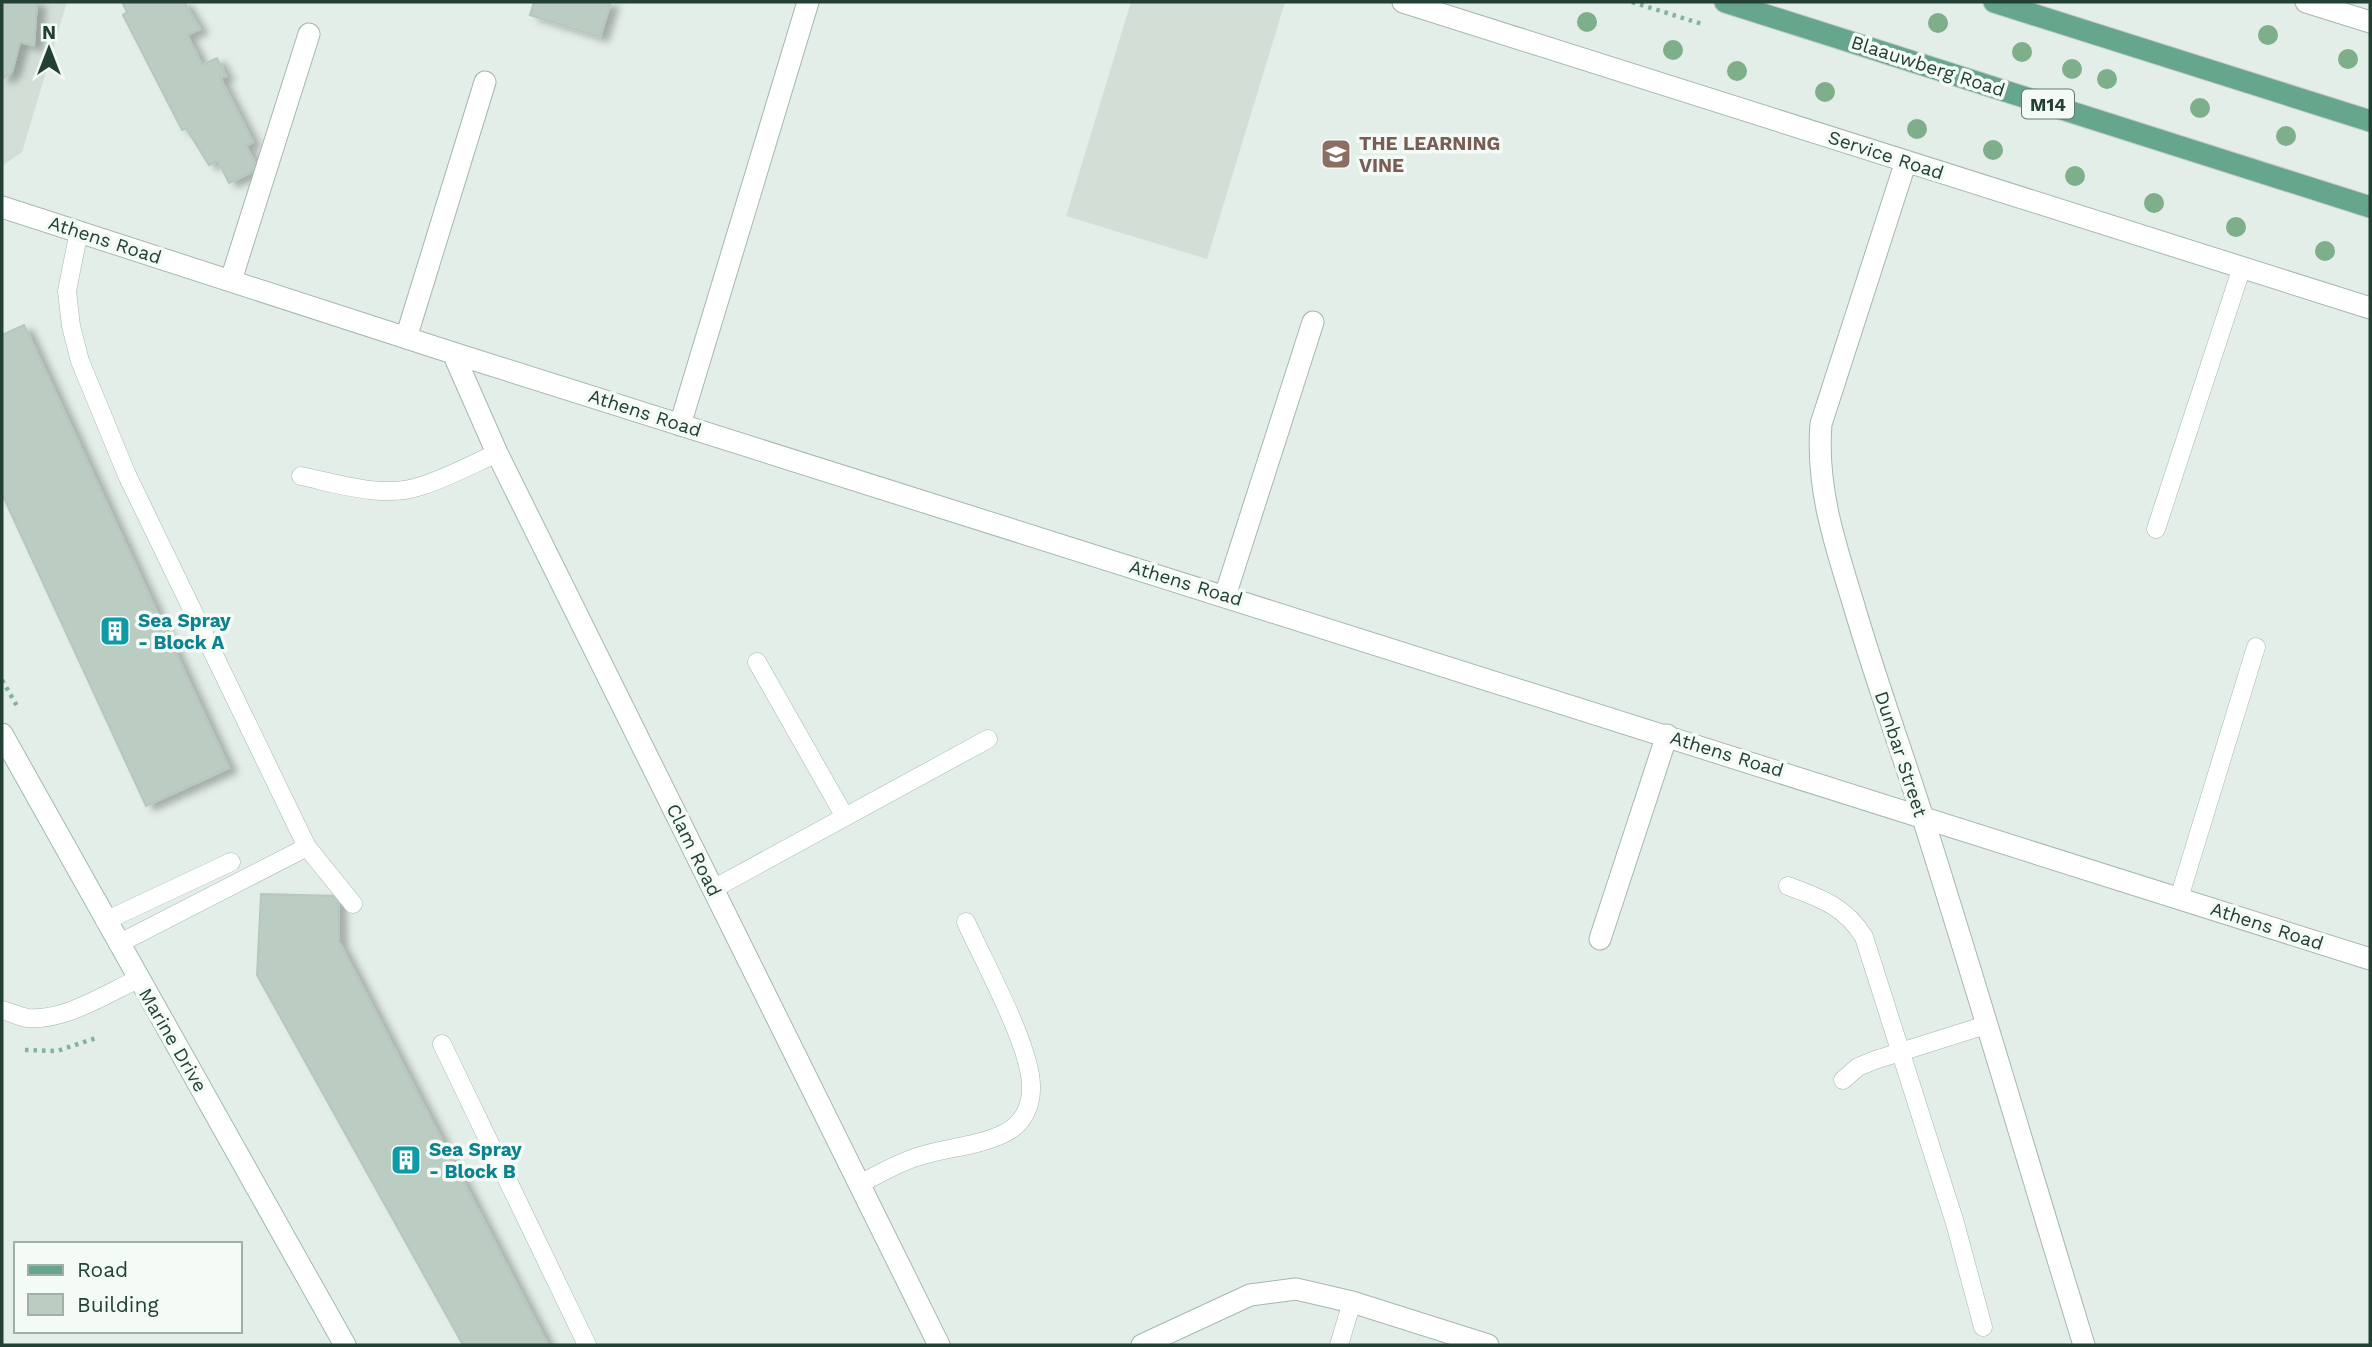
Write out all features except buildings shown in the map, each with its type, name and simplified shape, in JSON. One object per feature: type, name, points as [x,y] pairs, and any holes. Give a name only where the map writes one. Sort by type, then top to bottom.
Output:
[{"type":"main road","name":"Blaauwberg Road","points":[[1725,2],[2370,207]]},
{"type":"main road","points":[[1994,2],[2370,121]]},
{"type":"street","points":[[680,425],[808,2]]},
{"type":"street","name":"Service Road","points":[[1402,2],[2370,308]]},
{"type":"street","points":[[2306,2],[2370,22]]},
{"type":"street","points":[[231,280],[309,34]]},
{"type":"street","points":[[406,338],[485,82]]},
{"type":"street","name":"Dunbar Street","points":[[1906,161],[1821,424],[1818,457],[1831,530],[1868,656],[1922,816],[2084,1345]]},
{"type":"street","name":"Athens Road","points":[[2,207],[453,353],[2370,959]]},
{"type":"street","points":[[1225,596],[1313,322]]},
{"type":"street","name":"Clam Road","points":[[453,353],[498,453],[939,1345]]},
{"type":"street","name":"Marine Drive","points":[[2,734],[345,1345]]},
{"type":"street","points":[[1600,939],[1667,735]]},
{"type":"street","points":[[1142,1345],[1250,1295],[1296,1289],[1352,1302],[1488,1345]]},
{"type":"lane","points":[[79,231],[67,291],[71,326],[80,361],[127,475],[307,847],[353,904]]},
{"type":"lane","points":[[2156,529],[2242,267]]},
{"type":"lane","points":[[302,476],[364,489],[404,490],[421,487],[498,453]]},
{"type":"lane","points":[[2179,898],[2256,647]]},
{"type":"lane","points":[[757,662],[845,817]]},
{"type":"lane","points":[[713,889],[988,739]]},
{"type":"lane","points":[[118,944],[307,847]]},
{"type":"lane","points":[[106,921],[231,862]]},
{"type":"lane","points":[[1788,886],[1831,902],[1855,922],[1864,937],[1902,1052],[1983,1327]]},
{"type":"lane","points":[[859,1184],[917,1156],[971,1145],[1005,1133],[1020,1123],[1027,1112],[1031,1084],[1022,1046],[966,922]]},
{"type":"lane","points":[[2,1010],[27,1018],[46,1017],[83,1005],[138,979]]},
{"type":"lane","points":[[1843,1080],[1858,1067],[1986,1025]]},
{"type":"lane","points":[[442,1044],[587,1345]]},
{"type":"lane","points":[[1339,1345],[1352,1302]]},
{"type":"shaded area","points":[[2,2],[67,2],[22,152],[2,166]]},
{"type":"shaded area","points":[[1131,2],[1285,2],[1207,259],[1066,216]]},
{"type":"place","name":"THE LEARNING VINE","points":[[1336,154]]},
{"type":"place","name":"Sea Spray - Block A","points":[[115,631]]},
{"type":"place","name":"Sea Spray - Block B","points":[[406,1160]]}]
